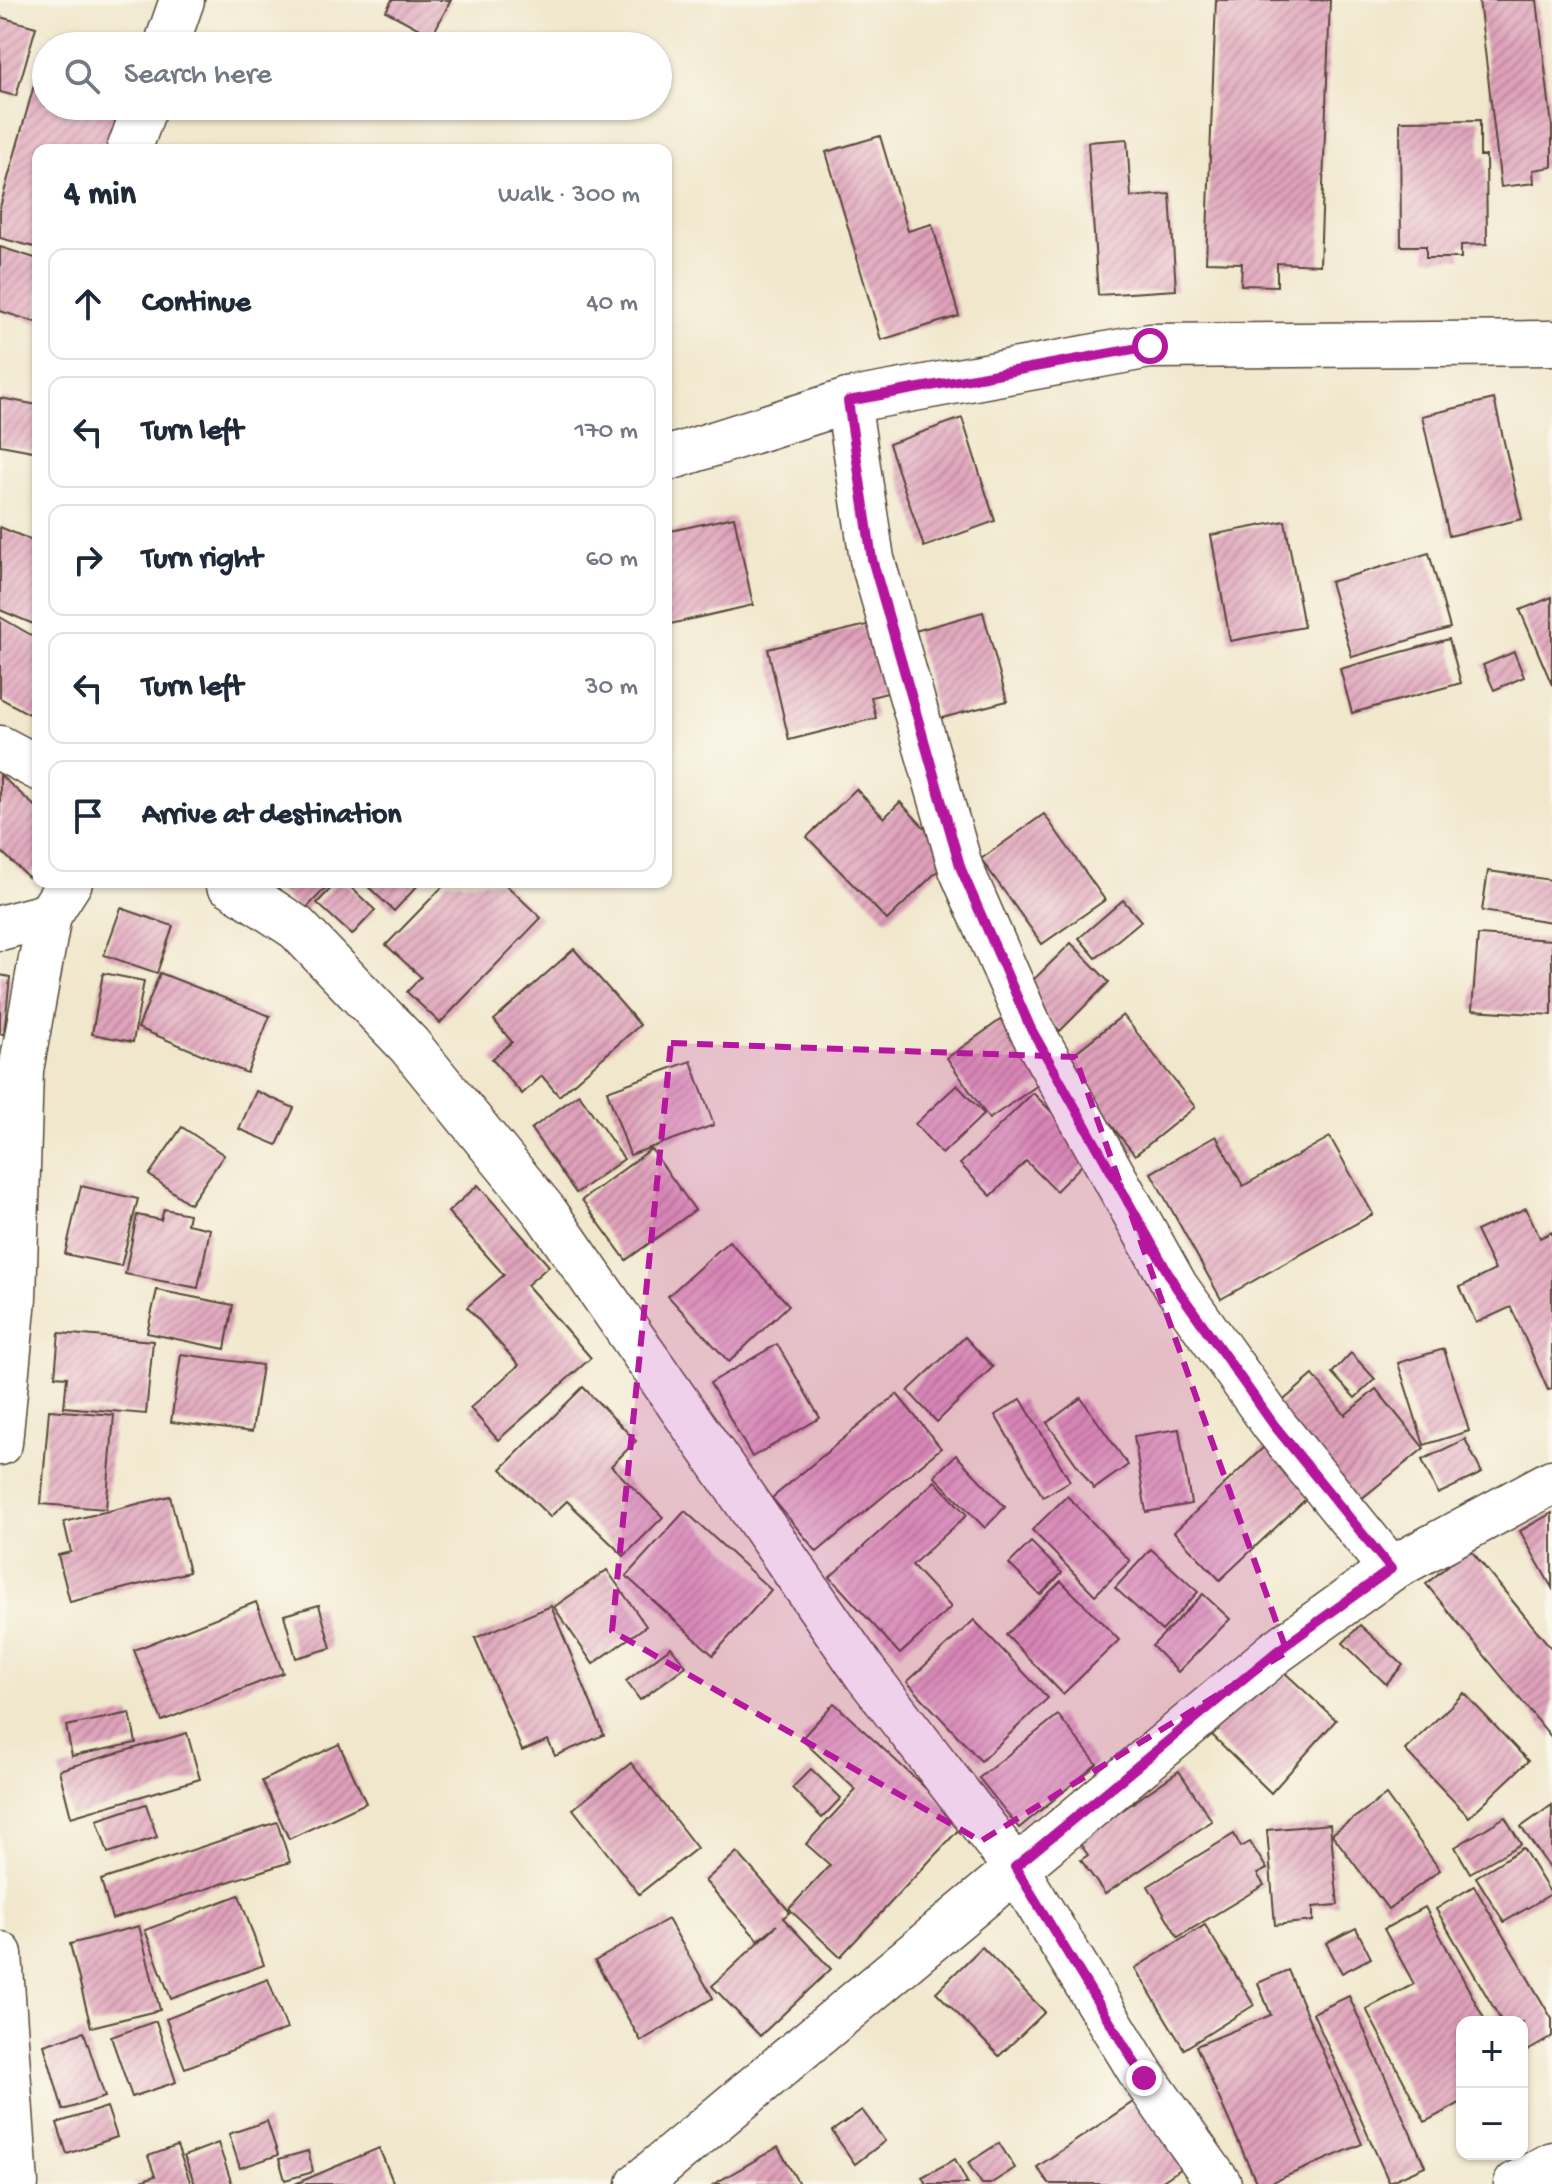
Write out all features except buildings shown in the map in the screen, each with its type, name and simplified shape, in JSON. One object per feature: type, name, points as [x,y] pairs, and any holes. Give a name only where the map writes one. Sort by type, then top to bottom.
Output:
[{"type":"street","points":[[171,32],[182,0]]},
{"type":"street","points":[[131,144],[140,120]]},
{"type":"street","points":[[672,457],[848,401],[1150,346],[1552,343]]},
{"type":"street","points":[[848,401],[872,559],[957,855],[1031,1029],[1176,1287],[1274,1425],[1391,1569]]},
{"type":"street","points":[[0,748],[32,765]]},
{"type":"street","points":[[236,888],[297,928],[348,981],[409,1045],[546,1213],[866,1674],[1015,1867],[1144,2078],[1219,2184]]},
{"type":"street","points":[[0,928],[60,898]]},
{"type":"street","points":[[0,1443],[14,1298],[21,1070],[60,898]]},
{"type":"street","points":[[639,2184],[1276,1652],[1391,1569],[1552,1482]]},
{"type":"street","points":[[0,1954],[16,2184]]},
{"type":"street","points":[[1516,2184],[1552,2164]]},
{"type":"highlighted area","points":[[671,1043],[1075,1057],[1287,1652],[981,1841],[612,1631]]},
{"type":"route","points":[[1144,2078],[1015,1867],[1276,1652],[1391,1569],[1274,1425],[1176,1287],[1031,1029],[961,869],[872,559],[848,401],[1150,346]]}]
